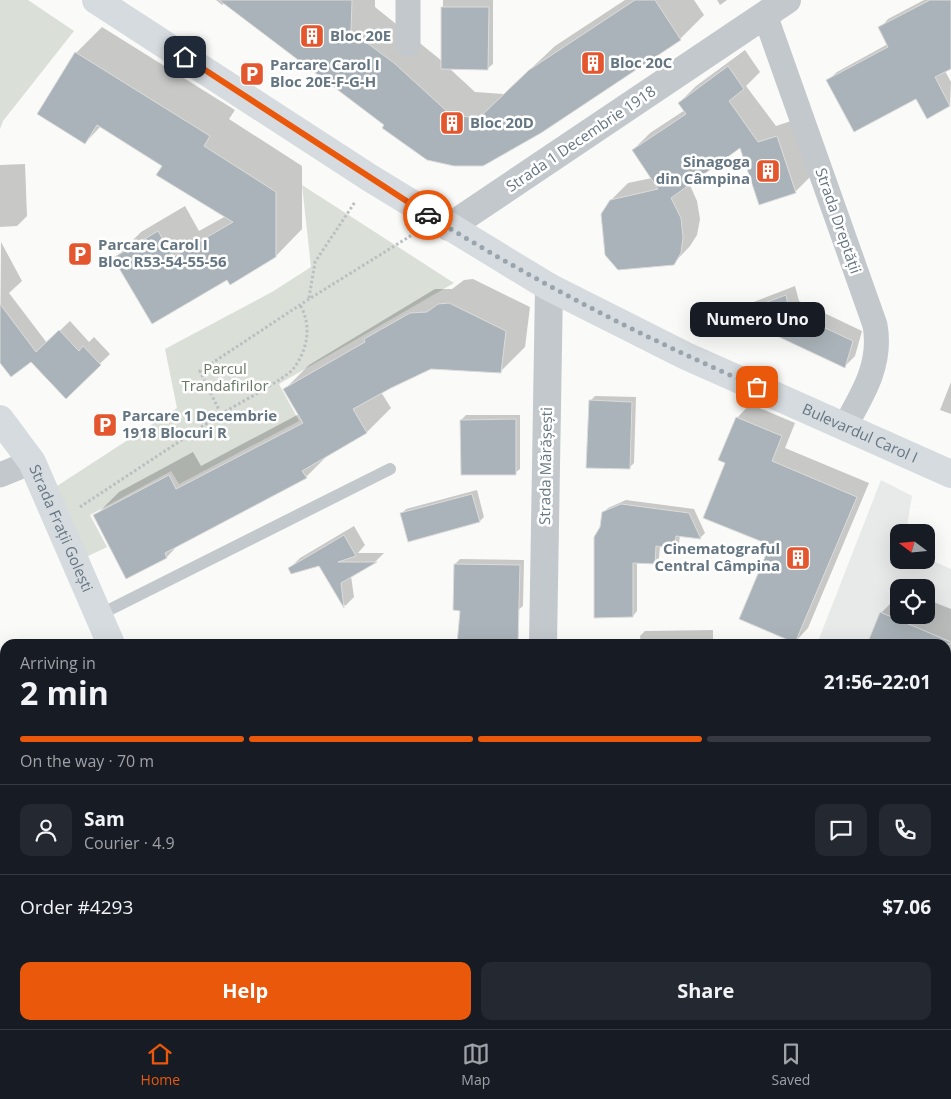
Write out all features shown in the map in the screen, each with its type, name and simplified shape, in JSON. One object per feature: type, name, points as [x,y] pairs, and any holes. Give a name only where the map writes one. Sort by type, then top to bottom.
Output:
[{"type":"main road","name":"Bulevardul Carol I","points":[[96,0],[370,178],[549,287],[686,356],[951,474]]},
{"type":"main road","name":"Strada Frații Golești","points":[[0,419],[32,462],[109,639]]},
{"type":"street","points":[[408,0],[408,44]]},
{"type":"street","name":"Strada 1 Decembrie 1918","points":[[442,223],[788,0]]},
{"type":"street","name":"Strada Dreptății","points":[[765,15],[875,325],[877,348],[872,374],[845,426]]},
{"type":"street","name":"Strada Mărășești","points":[[543,639],[549,287]]},
{"type":"street","points":[[0,475],[32,462]]},
{"type":"lane","points":[[100,615],[390,469]]},
{"type":"path","points":[[309,299],[315,262],[370,178]]},
{"type":"path","points":[[221,414],[200,371],[309,299],[442,223]]},
{"type":"path","points":[[59,521],[221,414],[293,371],[309,330],[307,316],[300,305]]},
{"type":"shaded area","points":[[881,480],[912,496],[907,524],[890,524],[890,569],[935,569],[935,562],[951,569],[951,639],[819,639]]},
{"type":"green space","points":[[0,0],[28,0],[74,31],[3,121],[0,129]]},
{"type":"green space","name":"Parcul Trandafirilor","points":[[302,185],[454,283],[279,384],[299,421],[179,484],[171,471],[90,515],[107,547],[86,557],[57,486],[177,408],[165,349],[272,292],[311,267]]},
{"type":"building","points":[[219,0],[352,0],[351,31],[394,63],[451,115],[479,118],[529,70],[635,0],[655,0],[681,40],[541,133],[483,166],[454,166],[427,160],[382,128],[384,125]]},
{"type":"building","points":[[930,0],[951,0],[951,69],[935,77],[950,106],[927,119],[916,99],[854,132],[826,80],[888,47],[878,27]]},
{"type":"building","points":[[441,7],[489,7],[488,70],[441,69]]},
{"type":"building","points":[[75,52],[210,136],[204,146],[276,192],[276,257],[230,285],[227,280],[152,324],[113,258],[158,231],[173,257],[233,222],[156,175],[162,166],[97,125],[85,144],[37,114]]},
{"type":"building","points":[[728,66],[744,89],[729,101],[758,142],[777,136],[796,193],[759,205],[740,148],[671,198],[681,218],[683,237],[681,253],[674,265],[618,270],[605,255],[601,214],[610,200],[658,189],[632,150],[686,114],[678,103]]},
{"type":"building","points":[[786,295],[789,311],[853,341],[845,368],[732,315]]},
{"type":"building","points":[[449,303],[506,331],[501,373],[431,369],[391,388],[353,409],[367,433],[302,471],[307,478],[165,553],[167,558],[126,579],[93,515],[169,475],[176,489],[303,423],[283,389],[365,342],[364,339],[410,313],[427,312],[438,304]]},
{"type":"building","points":[[0,304],[36,352],[59,330],[79,351],[83,346],[101,365],[66,399],[31,362],[11,377],[0,363]]},
{"type":"building","points":[[589,400],[632,402],[630,469],[586,468]]},
{"type":"building","points":[[736,417],[782,436],[772,461],[857,497],[797,639],[786,639],[739,619],[770,545],[703,518],[725,463],[718,460]]},
{"type":"building","points":[[516,419],[516,475],[461,475],[460,420]]},
{"type":"building","points":[[472,494],[480,522],[408,542],[400,513]]},
{"type":"building","points":[[621,504],[689,513],[701,539],[676,536],[674,549],[656,546],[655,564],[633,563],[633,617],[594,618],[594,537],[600,527],[602,512]]},
{"type":"building","points":[[344,535],[356,556],[338,562],[377,562],[341,583],[344,608],[319,566],[291,574],[288,568]]},
{"type":"building","points":[[454,564],[520,565],[518,639],[457,639],[460,611],[453,610]]},
{"type":"building","points":[[880,612],[890,616],[890,624],[908,624],[944,639],[869,639]]},
{"type":"way so far","points":[[428,215],[549,287],[686,356],[757,387]]},
{"type":"place","name":"Bloc 20E","points":[[312,36]]},
{"type":"place","name":"Bloc 20C","points":[[593,63]]},
{"type":"place","name":"Parcare Carol I Bloc 20E-F-G-H","points":[[252,74]]},
{"type":"place","name":"Bloc 20D","points":[[452,123]]},
{"type":"place","name":"Sinagoga din Câmpina","points":[[768,171]]},
{"type":"place","name":"Parcare Carol I Bloc R53-54-55-56","points":[[80,254]]},
{"type":"place","name":"Numero Uno","points":[[757,387]]},
{"type":"place","name":"Parcare 1 Decembrie 1918 Blocuri R","points":[[105,425]]},
{"type":"place","name":"Cinematograful Central Câmpina","points":[[798,558]]},
{"type":"route","points":[[185,57],[428,215]]}]
